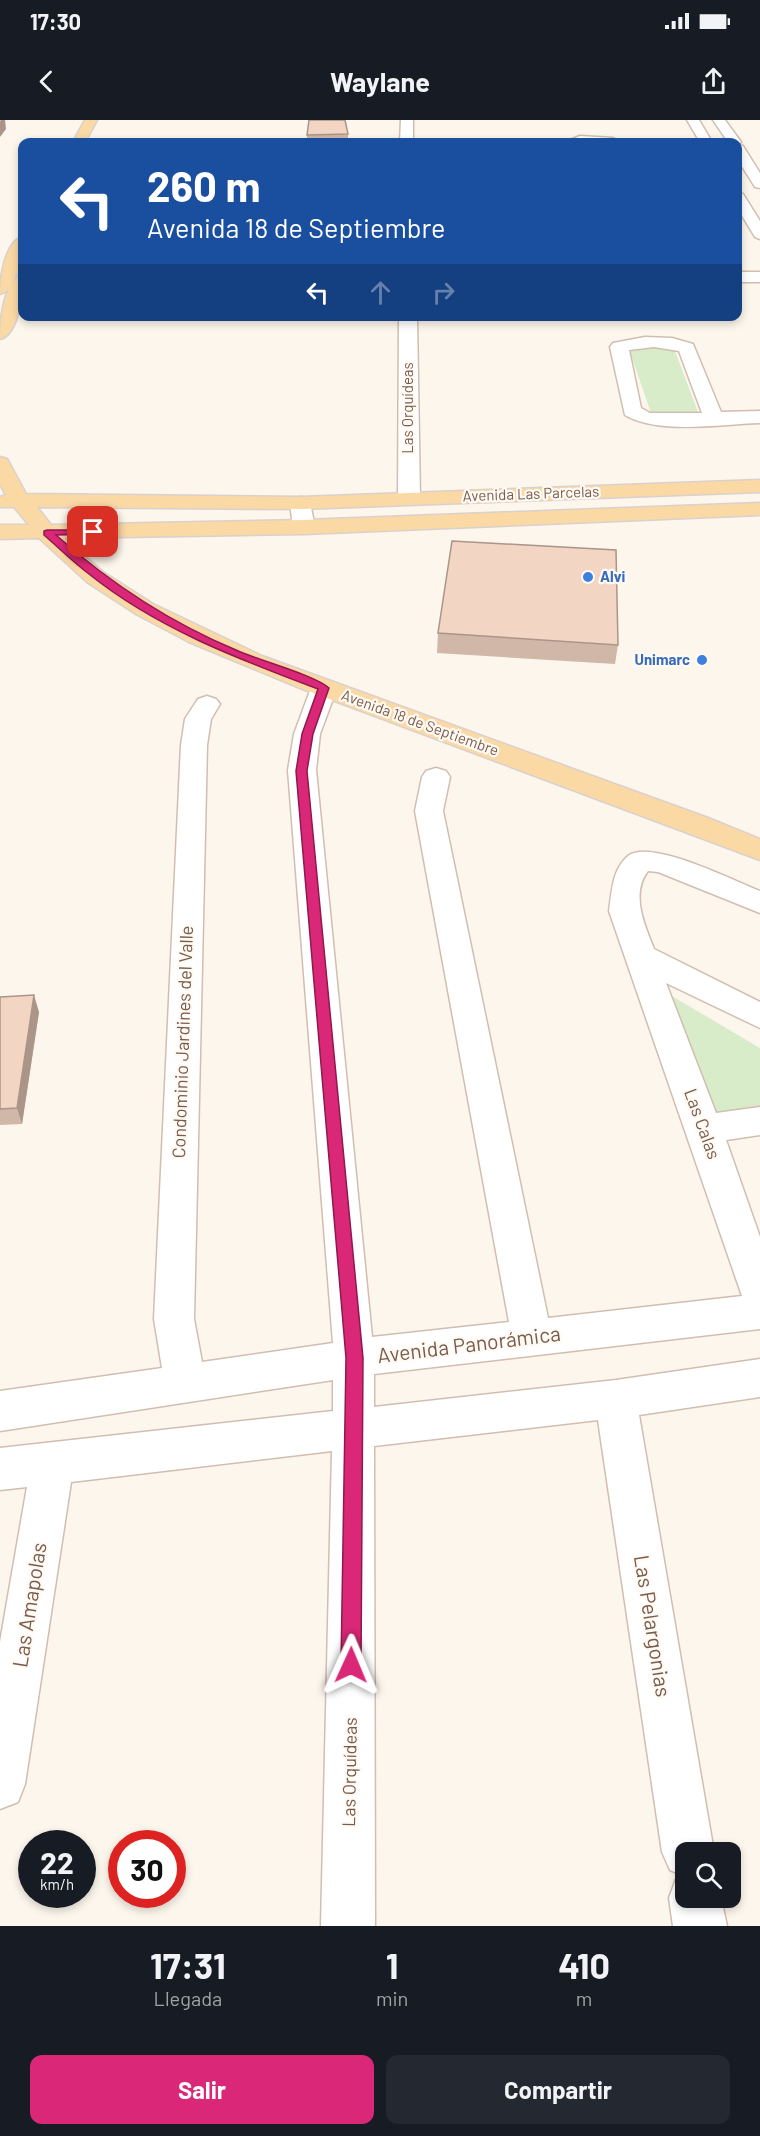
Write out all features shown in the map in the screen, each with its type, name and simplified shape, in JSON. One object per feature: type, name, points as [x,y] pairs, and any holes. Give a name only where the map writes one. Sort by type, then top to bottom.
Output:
[{"type":"main road","points":[[82,138],[91,120]]},
{"type":"main road","points":[[0,289],[18,251]]},
{"type":"main road","points":[[0,334],[18,291]]},
{"type":"main road","name":"Avenida 18 de Septiembre","points":[[0,464],[10,502],[68,552],[122,594],[191,634],[265,666],[698,824],[760,850]]},
{"type":"main road","name":"Avenida Las Parcelas","points":[[10,502],[301,503],[760,486]]},
{"type":"main road","points":[[160,530],[161,501]]},
{"type":"main road","name":"Avenida Las Parcelas","points":[[0,532],[304,527],[760,509]]},
{"type":"main road","points":[[68,552],[78,541],[104,531]]},
{"type":"street","points":[[407,120],[407,138]]},
{"type":"street","points":[[693,120],[704,138]]},
{"type":"street","points":[[719,120],[731,138]]},
{"type":"street","points":[[748,164],[760,183]]},
{"type":"street","points":[[742,205],[753,226]]},
{"type":"street","points":[[742,276],[760,276]]},
{"type":"street","name":"Las Orquídeas","points":[[408,321],[409,499]]},
{"type":"street","points":[[714,418],[687,348],[677,342],[633,343],[619,347],[632,411],[645,419],[714,418],[760,417]]},
{"type":"street","points":[[301,503],[304,527]]},
{"type":"street","name":"Las Orquídeas","points":[[324,688],[307,734],[302,771],[354,1358],[348,1926]]},
{"type":"street","name":"Condominio Jardines del Valle","points":[[185,1382],[174,1319],[194,745],[198,719],[207,704]]},
{"type":"street","points":[[436,777],[429,811],[532,1337]]},
{"type":"street","name":"Las Calas","points":[[760,903],[663,863],[640,861],[629,875],[624,911],[704,1129],[760,1293]]},
{"type":"street","points":[[641,956],[760,1016]]},
{"type":"street","points":[[704,1129],[760,1121]]},
{"type":"street","name":"Avenida Panorámica","points":[[0,1411],[354,1358],[760,1311]]},
{"type":"street","points":[[0,1469],[616,1399],[760,1378]]},
{"type":"street","name":"Las Pelargonias","points":[[616,1399],[686,1842]]},
{"type":"street","name":"Las Amapolas","points":[[0,1784],[53,1462]]},
{"type":"street","points":[[697,1908],[700,1926]]},
{"type":"green space","points":[[673,346],[698,412],[651,413],[629,349]]},
{"type":"green space","points":[[660,989],[760,1048],[760,1108],[714,1114]]},
{"type":"building","points":[[309,120],[345,120],[348,134],[307,135]]},
{"type":"building","points":[[452,541],[616,550],[618,645],[438,633]]},
{"type":"building","points":[[34,995],[17,1108],[0,1109],[0,997]]},
{"type":"place","name":"Alvi","points":[[588,577]]},
{"type":"place","name":"Unimarc","points":[[702,660]]},
{"type":"route","points":[[93,532],[47,533],[93,573],[154,614],[232,652],[324,688],[307,734],[302,771],[354,1358],[351,1665]]}]
